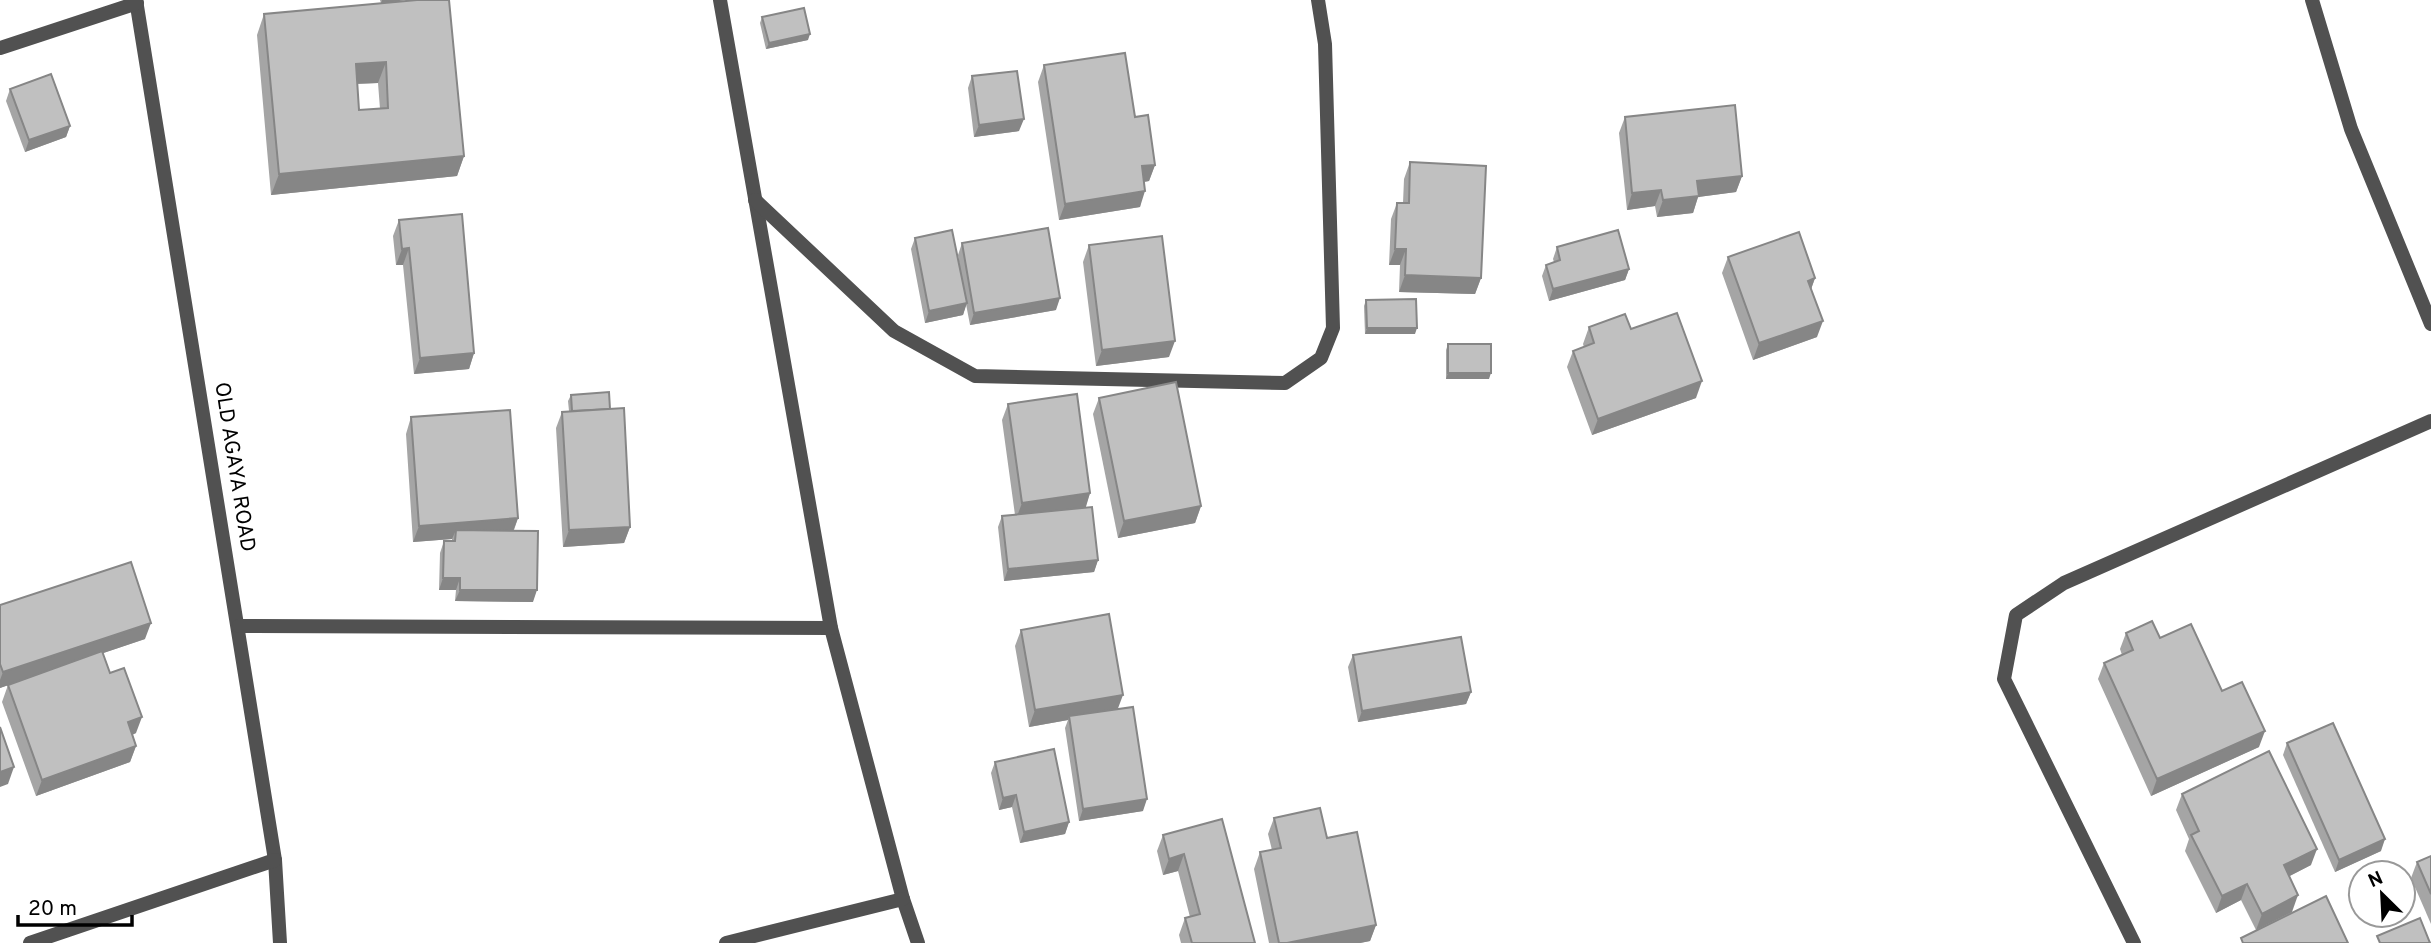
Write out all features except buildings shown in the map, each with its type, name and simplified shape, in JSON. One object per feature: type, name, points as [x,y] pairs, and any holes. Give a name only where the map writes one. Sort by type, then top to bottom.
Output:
[{"type":"street","points":[[720,0],[831,628],[902,899],[918,943]]},
{"type":"street","points":[[755,200],[894,331],[975,376],[1286,383],[1321,358],[1333,328],[1325,44],[1318,0]]},
{"type":"street","points":[[2312,0],[2351,129],[2431,324]]},
{"type":"street","points":[[0,48],[136,2]]},
{"type":"street","name":"OLD AGAYA ROAD","points":[[136,2],[275,860],[280,943]]},
{"type":"street","points":[[2134,943],[2004,679],[2016,615],[2064,583],[2431,421]]},
{"type":"street","points":[[239,626],[831,628]]},
{"type":"street","points":[[30,943],[275,860]]},
{"type":"street","points":[[726,943],[902,899]]}]
